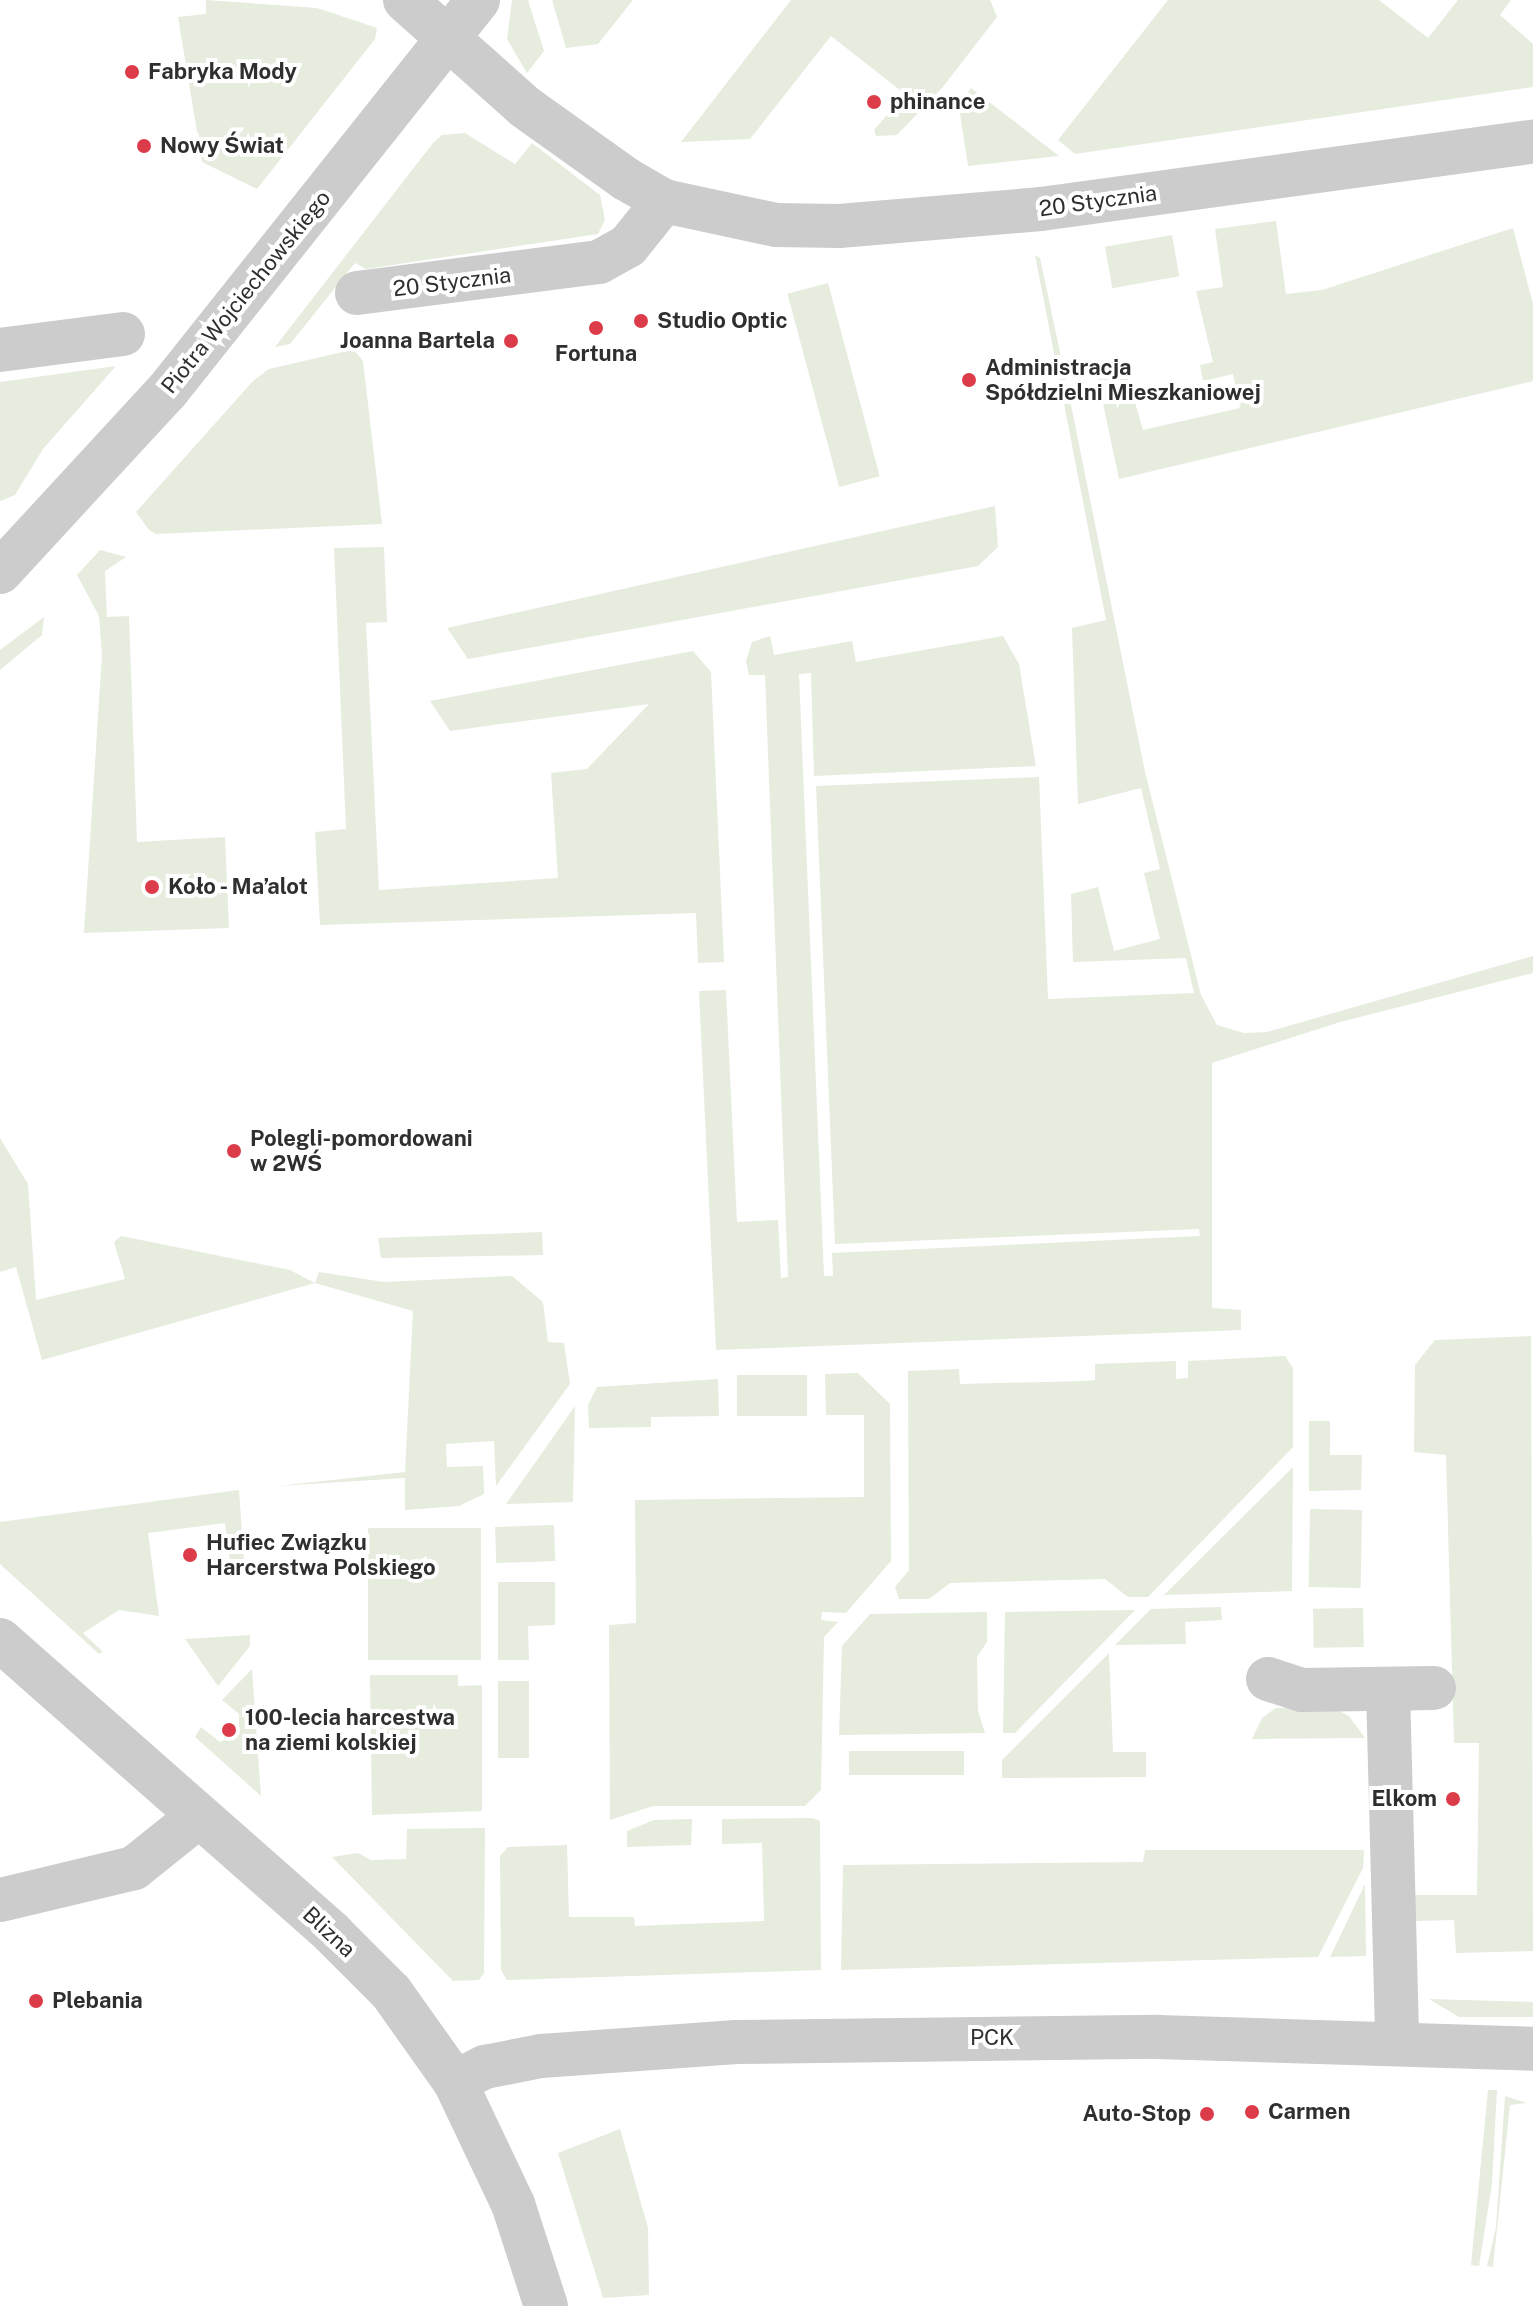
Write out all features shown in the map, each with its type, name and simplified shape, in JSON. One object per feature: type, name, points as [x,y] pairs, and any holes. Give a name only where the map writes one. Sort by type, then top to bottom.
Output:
[{"type":"street","name":"20 Stycznia","points":[[405,0],[525,107],[664,201],[776,225],[878,223],[1041,209],[1533,142]]},
{"type":"street","name":"Piotra Wojciechowskiego","points":[[1,568],[168,390],[478,0]]},
{"type":"street","name":"20 Stycznia","points":[[357,293],[599,262],[628,246],[664,201]]},
{"type":"street","points":[[0,350],[123,334]]},
{"type":"street","name":"Blizna","points":[[0,1640],[391,1992],[455,2082],[513,2204],[546,2306]]},
{"type":"street","points":[[1268,1679],[1302,1690],[1434,1688]]},
{"type":"street","points":[[1388,1689],[1397,2042]]},
{"type":"street","points":[[0,1900],[134,1868],[199,1816]]},
{"type":"street","name":"PCK","points":[[455,2082],[485,2067],[541,2056],[736,2042],[1158,2037],[1397,2042],[1533,2049]]},
{"type":"shaded area","points":[[206,0],[317,8],[377,28],[375,39],[257,189],[202,162],[178,17],[206,14]]},
{"type":"shaded area","points":[[512,0],[528,0],[544,51],[527,73],[507,39]]},
{"type":"shaded area","points":[[552,0],[633,0],[598,44],[566,48]]},
{"type":"shaded area","points":[[791,0],[990,0],[997,17],[942,88],[897,135],[876,136],[874,130],[905,94],[831,36],[750,139],[681,142]]},
{"type":"shaded area","points":[[1168,0],[1379,0],[1428,38],[1458,0],[1511,0],[1500,15],[1533,44],[1533,87],[1075,154],[1058,140]]},
{"type":"shaded area","points":[[971,88],[1059,156],[968,166],[959,107]]},
{"type":"shaded area","points":[[465,133],[515,164],[532,143],[600,195],[605,220],[598,234],[366,269],[355,263],[290,344],[275,347],[433,143],[442,135]]},
{"type":"shaded area","points":[[1276,221],[1286,294],[1322,290],[1513,228],[1533,304],[1533,381],[1119,479],[1097,375],[1125,368],[1143,430],[1240,408],[1233,374],[1203,381],[1200,365],[1213,362],[1196,291],[1223,287],[1215,229]]},
{"type":"shaded area","points":[[1172,235],[1179,276],[1112,288],[1105,247]]},
{"type":"shaded area","points":[[1035,255],[1040,258],[1066,380],[1145,772],[1201,995],[1217,1025],[1244,1033],[1267,1032],[1533,956],[1533,973],[1340,1022],[1212,1063],[1212,1308],[1241,1310],[1241,1330],[716,1350],[699,991],[726,990],[737,1222],[778,1220],[781,1278],[788,1277],[765,675],[749,675],[746,661],[752,642],[770,636],[774,655],[852,641],[856,662],[1003,636],[1019,664],[1036,766],[814,776],[811,673],[799,674],[824,1276],[833,1276],[832,1253],[1200,1236],[1199,1229],[835,1244],[816,786],[1039,777],[1048,999],[1194,993],[1186,958],[1073,962],[1071,894],[1098,887],[1114,951],[1160,939],[1144,873],[1160,869],[1141,788],[1078,804],[1072,628],[1106,620]]},
{"type":"shaded area","points":[[828,283],[880,476],[839,487],[787,294]]},
{"type":"shaded area","points":[[355,351],[363,361],[382,524],[156,534],[149,530],[136,512],[253,381],[269,369]]},
{"type":"shaded area","points":[[116,366],[43,449],[15,495],[0,501],[0,382]]},
{"type":"shaded area","points":[[995,506],[998,547],[978,566],[468,659],[447,628]]},
{"type":"shaded area","points":[[384,547],[387,622],[366,623],[379,890],[558,878],[551,773],[587,769],[649,704],[450,731],[430,701],[693,651],[711,672],[724,962],[698,963],[696,913],[320,925],[315,832],[346,829],[334,548]]},
{"type":"shaded area","points":[[100,550],[126,557],[105,571],[107,617],[129,616],[137,842],[225,837],[229,928],[84,933],[102,655],[99,616],[77,575]]},
{"type":"shaded area","points":[[44,617],[42,635],[0,670],[0,650]]},
{"type":"shaded area","points":[[0,1138],[28,1184],[36,1300],[125,1279],[114,1242],[121,1236],[290,1270],[315,1283],[42,1360],[16,1267],[0,1272]]},
{"type":"shaded area","points":[[542,1232],[543,1255],[381,1258],[378,1238]]},
{"type":"shaded area","points":[[319,1272],[384,1282],[512,1276],[543,1302],[548,1342],[564,1343],[570,1384],[496,1486],[494,1441],[446,1444],[447,1467],[483,1466],[484,1494],[459,1506],[405,1510],[405,1478],[278,1486],[405,1472],[413,1311],[315,1283]]},
{"type":"shaded area","points":[[1531,1336],[1533,1951],[1456,1953],[1454,1920],[1415,1921],[1415,1895],[1477,1895],[1479,1743],[1454,1743],[1446,1455],[1414,1452],[1415,1365],[1435,1340]]},
{"type":"shaded area","points":[[1285,1356],[1293,1368],[1293,1447],[1148,1597],[1128,1597],[1105,1579],[950,1583],[929,1599],[899,1599],[895,1587],[909,1570],[908,1371],[959,1369],[960,1384],[1085,1381],[1095,1380],[1095,1364],[1176,1361],[1176,1379],[1188,1378],[1188,1361]]},
{"type":"shaded area","points":[[858,1373],[890,1404],[891,1561],[846,1613],[822,1612],[821,1620],[838,1622],[824,1637],[821,1790],[805,1806],[653,1806],[610,1820],[609,1625],[636,1623],[635,1500],[864,1497],[864,1415],[826,1415],[825,1374]]},
{"type":"shaded area","points":[[737,1375],[807,1375],[807,1416],[737,1416]]},
{"type":"shaded area","points":[[718,1379],[719,1416],[651,1417],[651,1427],[589,1428],[588,1405],[597,1387]]},
{"type":"shaded area","points":[[575,1406],[573,1502],[506,1504]]},
{"type":"shaded area","points":[[1309,1421],[1330,1421],[1330,1455],[1362,1455],[1361,1490],[1309,1491]]},
{"type":"shaded area","points":[[1293,1467],[1292,1591],[1164,1595]]},
{"type":"shaded area","points":[[239,1490],[245,1576],[232,1578],[225,1523],[148,1533],[159,1616],[119,1610],[83,1633],[103,1652],[99,1654],[0,1564],[0,1522]]},
{"type":"shaded area","points":[[1310,1509],[1362,1510],[1361,1588],[1309,1587]]},
{"type":"shaded area","points":[[554,1525],[555,1561],[496,1563],[495,1527]]},
{"type":"shaded area","points":[[368,1528],[481,1528],[481,1660],[368,1660]]},
{"type":"shaded area","points":[[498,1582],[555,1582],[555,1625],[528,1626],[529,1660],[498,1660]]},
{"type":"shaded area","points":[[1221,1607],[1222,1620],[1185,1622],[1186,1644],[1115,1645],[1151,1609]]},
{"type":"shaded area","points":[[1363,1608],[1364,1647],[1314,1648],[1313,1609]]},
{"type":"shaded area","points":[[1135,1610],[1015,1733],[1003,1733],[1005,1612]]},
{"type":"shaded area","points":[[987,1612],[987,1642],[977,1657],[978,1711],[985,1733],[839,1735],[842,1646],[870,1614]]},
{"type":"shaded area","points":[[250,1635],[250,1646],[218,1686],[185,1639]]},
{"type":"shaded area","points":[[1109,1653],[1113,1752],[1146,1752],[1146,1777],[1002,1778],[1002,1760]]},
{"type":"shaded area","points":[[252,1669],[261,1796],[195,1737],[201,1727],[220,1742],[239,1734],[239,1714],[222,1700]]},
{"type":"shaded area","points":[[370,1675],[458,1675],[458,1686],[482,1685],[482,1811],[372,1815]]},
{"type":"shaded area","points":[[498,1681],[529,1681],[529,1758],[498,1758]]},
{"type":"shaded area","points":[[1276,1708],[1333,1708],[1349,1716],[1365,1738],[1252,1739],[1262,1718]]},
{"type":"shaded area","points":[[849,1751],[964,1751],[964,1775],[849,1775]]},
{"type":"shaded area","points":[[812,1818],[820,1821],[821,1970],[507,1980],[501,1970],[500,1856],[508,1847],[567,1845],[569,1917],[634,1917],[635,1926],[764,1921],[762,1843],[722,1844],[722,1819]]},
{"type":"shaded area","points":[[692,1819],[691,1845],[627,1847],[627,1831],[654,1820]]},
{"type":"shaded area","points":[[485,1828],[484,1973],[479,1980],[453,1981],[332,1857],[358,1853],[371,1860],[406,1859],[407,1829]]},
{"type":"shaded area","points":[[1145,1850],[1364,1850],[1363,1868],[1318,1957],[841,1970],[843,1865],[1143,1862]]},
{"type":"shaded area","points":[[1365,1884],[1366,1956],[1330,1957]]},
{"type":"shaded area","points":[[1429,1999],[1533,2002],[1533,2017],[1459,2017]]},
{"type":"shaded area","points":[[1488,2090],[1497,2090],[1492,2184],[1479,2266],[1471,2265]]},
{"type":"shaded area","points":[[1505,2096],[1527,2103],[1510,2105],[1493,2267],[1487,2266],[1496,2227]]},
{"type":"shaded area","points":[[620,2129],[648,2228],[649,2295],[603,2298],[558,2153]]},
{"type":"place","name":"Fabryka Mody","points":[[132,72]]},
{"type":"place","name":"phinance","points":[[874,102]]},
{"type":"place","name":"Nowy Świat","points":[[144,146]]},
{"type":"place","name":"Studio Optic","points":[[641,321]]},
{"type":"place","name":"Fortuna","points":[[596,328]]},
{"type":"place","name":"Joanna Bartela","points":[[511,341]]},
{"type":"place","name":"Administracja Spółdzielni Mieszkaniowej","points":[[969,380]]},
{"type":"place","name":"Koło - Ma’alot","points":[[152,887]]},
{"type":"place","name":"Polegli-pomordowani w 2WŚ","points":[[234,1151]]},
{"type":"place","name":"Hufiec Związku Harcerstwa Polskiego","points":[[190,1555]]},
{"type":"place","name":"100-lecia harcestwa na ziemi kolskiej","points":[[229,1730]]},
{"type":"place","name":"Elkom","points":[[1453,1799]]},
{"type":"place","name":"Plebania","points":[[36,2001]]},
{"type":"place","name":"Carmen","points":[[1252,2112]]},
{"type":"place","name":"Auto-Stop","points":[[1207,2114]]}]
